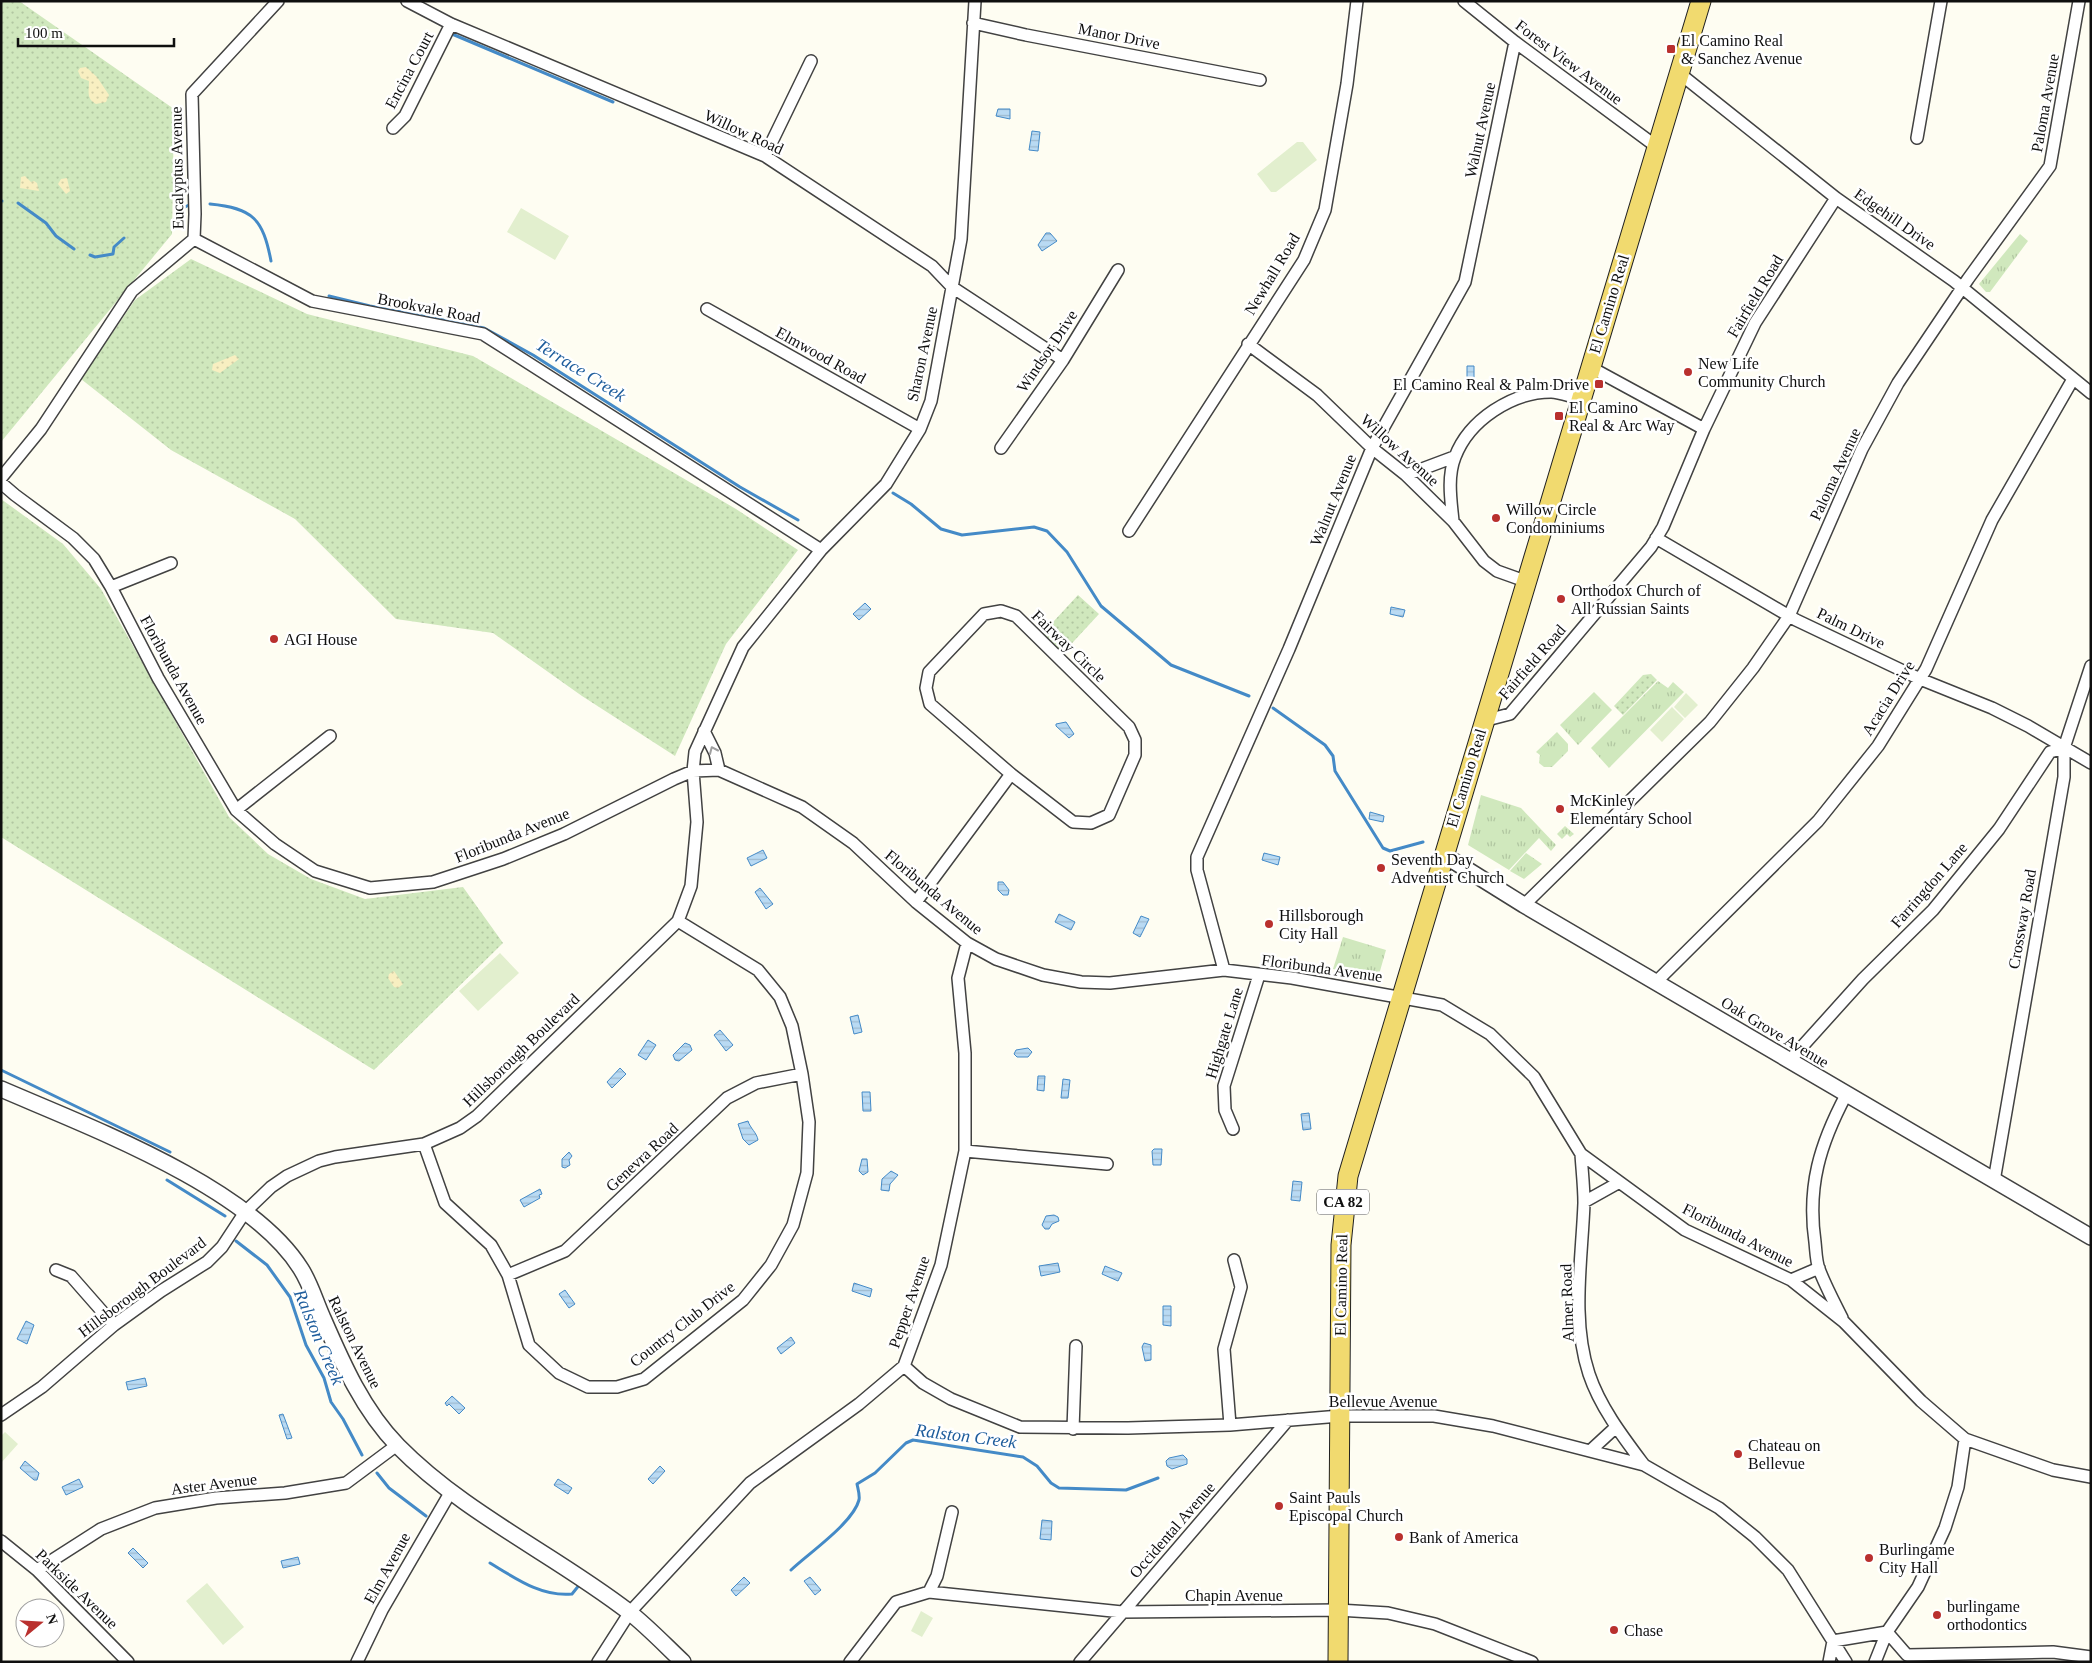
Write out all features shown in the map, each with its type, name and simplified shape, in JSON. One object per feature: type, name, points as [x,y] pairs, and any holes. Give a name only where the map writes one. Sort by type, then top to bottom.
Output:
[{"type":"main road","name":"El Camino Real","points":[[1338,1662],[1341,1246],[1344,1198],[1352,1154],[1701,1]]},
{"type":"street","name":"Eucalyptus Avenue","points":[[1,478],[40,429],[132,291],[194,239],[192,94],[278,1]]},
{"type":"street","name":"Willow Road","points":[[408,1],[451,24],[765,156],[932,266],[952,287],[1063,360]]},
{"type":"street","name":"Sharon Avenue","points":[[693,772],[696,752],[704,731],[743,647],[821,550],[886,484],[920,429],[931,401],[961,239],[975,1]]},
{"type":"street","name":"Newhall Road","points":[[1129,531],[1304,260],[1325,210],[1347,84],[1357,1]]},
{"type":"street","name":"Forest View Avenue","points":[[1464,1],[1515,42],[1657,147]]},
{"type":"street","points":[[1917,138],[1941,1]]},
{"type":"street","name":"Paloma Avenue","points":[[1524,905],[1710,722],[1753,668],[1789,616],[1862,449],[1898,383],[1962,288],[2050,166],[2079,1]]},
{"type":"street","name":"Manor Drive","points":[[973,23],[1260,80]]},
{"type":"street","name":"Encina Court","points":[[393,128],[405,116],[451,24]]},
{"type":"street","name":"Walnut Avenue","points":[[1224,970],[1198,870],[1197,857],[1289,649],[1372,448],[1464,282],[1515,42]]},
{"type":"street","points":[[765,156],[811,60]]},
{"type":"street","name":"Edgehill Drive","points":[[1679,73],[1836,198],[1962,288],[2091,392]]},
{"type":"street","name":"Fairfield Road","points":[[1483,721],[1510,714],[1645,555],[1656,538],[1704,429],[1755,323],[1836,198]]},
{"type":"street","name":"Brookvale Road","points":[[194,239],[312,301],[483,334],[821,550]]},
{"type":"street","name":"Windsor Drive","points":[[1001,448],[1063,360],[1118,270]]},
{"type":"street","name":"Elmwood Road","points":[[707,309],[920,429]]},
{"type":"street","name":"Willow Avenue","points":[[1248,344],[1317,396],[1372,448],[1406,475],[1453,521],[1484,560],[1497,570],[1525,582]]},
{"type":"street","points":[[1590,367],[1704,429]]},
{"type":"street","name":"Acacia Drive","points":[[1656,982],[1818,821],[1878,746],[1926,669],[1992,520],[2073,379]]},
{"type":"street","points":[[1453,521],[1450,489],[1454,457],[1472,429],[1498,407],[1527,395],[1552,392],[1580,399]]},
{"type":"street","points":[[1406,475],[1454,457]]},
{"type":"street","name":"Floribunda Avenue","points":[[1,483],[73,538],[94,559],[111,587],[158,678],[236,810],[275,844],[315,871],[370,888],[433,882],[503,859],[564,834],[674,778],[693,772],[719,770],[802,807],[853,843],[916,902],[966,943],[1004,962],[1044,975],[1081,982],[1110,983],[1224,970],[1292,978],[1442,1005],[1490,1034],[1534,1077],[1581,1154],[1618,1183],[1685,1230],[1792,1280],[1844,1322],[1921,1401],[1965,1439],[2053,1470],[2091,1477]]},
{"type":"street","name":"Palm Drive","points":[[1656,538],[1789,616],[1920,679],[1992,708],[2028,726],[2091,764]]},
{"type":"street","points":[[111,587],[171,563]]},
{"type":"street","name":"Fairway Circle","points":[[1001,611],[1016,616],[1128,727],[1136,740],[1136,755],[1109,815],[1092,823],[1073,822],[1011,774],[930,704],[926,688],[929,672],[959,638],[984,614],[1001,611]]},
{"type":"street","name":"Crossway Road","points":[[1994,1181],[2064,777],[2064,748],[2091,666]]},
{"type":"street","points":[[704,731],[715,753],[719,770]]},
{"type":"street","points":[[236,810],[330,736]]},
{"type":"street","name":"Farringdon Lane","points":[[1790,1060],[1863,979],[1933,910],[1998,829],[2050,752],[2064,748]]},
{"type":"street","name":"Hillsborough Boulevard","points":[[1,1416],[42,1386],[114,1325],[161,1291],[207,1262],[222,1247],[245,1212],[271,1187],[287,1176],[318,1161],[335,1156],[424,1144],[460,1128],[477,1116],[678,921],[691,886],[692,877],[697,822],[693,772]]},
{"type":"street","points":[[916,902],[1011,774]]},
{"type":"street","name":"Oak Grove Avenue","points":[[1442,857],[1455,862],[1524,905],[1994,1181],[2089,1232]]},
{"type":"street","name":"Country Club Drive","points":[[424,1144],[445,1202],[491,1245],[508,1275],[530,1345],[559,1373],[588,1387],[616,1387],[644,1378],[743,1300],[771,1265],[793,1225],[807,1173],[809,1122],[802,1074],[792,1026],[780,997],[758,970],[678,921]]},
{"type":"street","name":"Pepper Avenue","points":[[598,1662],[630,1612],[750,1483],[859,1404],[904,1366],[941,1265],[965,1151],[964,1053],[958,978],[966,943]]},
{"type":"street","name":"Highgate Lane","points":[[1233,1129],[1225,1110],[1224,1086],[1259,975]]},
{"type":"street","name":"Genevra Road","points":[[508,1275],[565,1251],[727,1098],[756,1083],[802,1074]]},
{"type":"street","name":"Ralston Avenue","points":[[1,1089],[161,1161],[245,1212],[283,1244],[302,1270],[349,1376],[370,1411],[397,1445],[450,1493],[630,1612],[683,1662]]},
{"type":"street","points":[[1844,1322],[1818,1268],[1811,1219],[1813,1190],[1819,1156],[1830,1124],[1846,1095]]},
{"type":"street","points":[[965,1151],[1107,1164]]},
{"type":"street","name":"Almer Road","points":[[1581,1154],[1584,1202],[1580,1284],[1581,1330],[1589,1374],[1616,1427],[1644,1465]]},
{"type":"street","points":[[1584,1202],[1618,1183]]},
{"type":"street","points":[[1230,1425],[1224,1349],[1241,1287],[1234,1260]]},
{"type":"street","points":[[1792,1280],[1818,1268]]},
{"type":"street","points":[[56,1270],[71,1276],[114,1325]]},
{"type":"street","points":[[1073,1429],[1076,1346]]},
{"type":"street","name":"Bellevue Avenue","points":[[904,1366],[923,1383],[951,1399],[1020,1427],[1073,1429],[1230,1425],[1340,1416],[1434,1416],[1492,1426],[1644,1465],[1719,1508],[1755,1537],[1788,1570],[1846,1662]]},
{"type":"street","name":"Occidental Avenue","points":[[1080,1662],[1288,1420]]},
{"type":"street","points":[[1590,1451],[1616,1427]]},
{"type":"street","points":[[1875,1662],[1887,1632],[1918,1587],[1945,1528],[1958,1487],[1965,1439]]},
{"type":"street","name":"Aster Avenue","points":[[37,1570],[101,1529],[155,1508],[216,1498],[284,1493],[346,1483],[397,1445]]},
{"type":"street","name":"Elm Avenue","points":[[357,1662],[382,1610],[450,1493]]},
{"type":"street","points":[[850,1662],[896,1602],[929,1592],[937,1576],[952,1512]]},
{"type":"street","name":"Parkside Avenue","points":[[1,1541],[37,1570],[128,1662]]},
{"type":"street","name":"Chapin Avenue","points":[[929,1592],[1122,1612],[1338,1610],[1388,1613],[1419,1619],[1532,1662]]},
{"type":"street","points":[[1830,1662],[1833,1641],[1887,1632]]},
{"type":"street","points":[[1887,1632],[1907,1655],[2054,1652],[2091,1657]]},
{"type":"green space","points":[[1,1],[19,1],[174,109],[172,234],[1,442]]},
{"type":"green space","points":[[1297,142],[1303,142],[1317,160],[1276,192],[1271,192],[1257,174]]},
{"type":"green space","points":[[521,208],[569,236],[555,260],[507,232]]},
{"type":"green space","points":[[2020,234],[2028,241],[1990,292],[1986,292],[1979,284]]},
{"type":"green space","points":[[191,259],[307,314],[473,356],[736,509],[798,550],[726,644],[675,756],[582,696],[493,633],[396,619],[295,519],[171,450],[81,379],[135,300]]},
{"type":"green space","points":[[1,499],[63,544],[101,589],[229,817],[268,854],[311,879],[365,899],[463,887],[503,943],[374,1070],[1,837]]},
{"type":"green space","points":[[1078,595],[1099,614],[1062,654],[1041,635]]},
{"type":"green space","points":[[1651,674],[1657,680],[1623,715],[1614,706],[1643,675]]},
{"type":"green space","points":[[1658,681],[1668,688],[1673,682],[1684,692],[1609,768],[1591,748]]},
{"type":"green space","points":[[1594,692],[1612,710],[1578,745],[1560,725]]},
{"type":"green space","points":[[1686,693],[1698,705],[1685,718],[1674,707]]},
{"type":"green space","points":[[1672,707],[1684,719],[1662,742],[1650,730]]},
{"type":"green space","points":[[1557,732],[1568,744],[1568,751],[1552,767],[1544,767],[1539,763],[1540,755],[1536,752]]},
{"type":"green space","points":[[1481,795],[1521,808],[1556,845],[1551,851],[1539,838],[1509,870],[1468,845]]},
{"type":"green space","points":[[1565,826],[1574,834],[1570,837],[1567,834],[1562,839],[1557,834]]},
{"type":"green space","points":[[1526,853],[1542,864],[1524,879],[1510,871]]},
{"type":"green space","points":[[1343,937],[1386,950],[1378,978],[1333,969]]},
{"type":"green space","points":[[500,953],[519,973],[478,1011],[459,991]]},
{"type":"green space","points":[[5,1432],[18,1444],[1,1463],[1,1436]]},
{"type":"green space","points":[[207,1583],[244,1627],[223,1645],[186,1601]]},
{"type":"green space","points":[[921,1611],[933,1618],[922,1637],[911,1631]]},
{"type":"sand","points":[[86,67],[97,77],[109,95],[106,102],[96,104],[91,100],[89,81],[81,78],[78,71],[80,68]]},
{"type":"sand","points":[[25,176],[31,182],[37,183],[39,191],[20,188],[21,177]]},
{"type":"sand","points":[[67,178],[70,191],[66,194],[58,184],[61,179]]},
{"type":"sand","points":[[235,355],[239,359],[220,373],[212,370],[213,364]]},
{"type":"sand","points":[[394,971],[403,984],[398,988],[394,987],[388,978],[389,974]]},
{"type":"water","points":[[998,109],[1010,109],[1010,119],[996,116]]},
{"type":"water","points":[[1032,131],[1040,132],[1038,151],[1029,150]]},
{"type":"water","points":[[1046,233],[1050,233],[1057,241],[1042,251],[1038,245]]},
{"type":"water","points":[[1467,366],[1474,366],[1474,385],[1467,384]]},
{"type":"water","points":[[865,603],[871,609],[859,620],[853,614]]},
{"type":"water","points":[[1391,607],[1405,610],[1403,617],[1390,614]]},
{"type":"water","points":[[1066,722],[1074,734],[1069,738],[1056,726],[1056,724]]},
{"type":"water","points":[[1370,812],[1384,816],[1383,822],[1369,819]]},
{"type":"water","points":[[763,850],[767,858],[751,866],[747,858]]},
{"type":"water","points":[[1264,853],[1280,857],[1278,865],[1262,860]]},
{"type":"water","points":[[998,882],[1003,882],[1009,890],[1008,895],[1003,895],[998,890]]},
{"type":"water","points":[[760,888],[773,904],[766,909],[755,892]]},
{"type":"water","points":[[1059,914],[1075,922],[1071,930],[1055,922]]},
{"type":"water","points":[[1141,916],[1149,919],[1140,937],[1133,933]]},
{"type":"water","points":[[858,1015],[862,1032],[854,1034],[850,1017]]},
{"type":"water","points":[[720,1030],[733,1045],[726,1051],[714,1035]]},
{"type":"water","points":[[648,1040],[656,1045],[646,1060],[638,1055]]},
{"type":"water","points":[[685,1043],[690,1045],[692,1050],[679,1061],[675,1060],[673,1055]]},
{"type":"water","points":[[1028,1048],[1032,1052],[1028,1057],[1017,1057],[1014,1054],[1016,1050]]},
{"type":"water","points":[[620,1068],[626,1074],[612,1088],[607,1082]]},
{"type":"water","points":[[1038,1076],[1045,1076],[1044,1091],[1037,1090]]},
{"type":"water","points":[[1063,1079],[1070,1080],[1068,1098],[1061,1098]]},
{"type":"water","points":[[862,1092],[870,1092],[871,1111],[863,1111]]},
{"type":"water","points":[[1309,1113],[1311,1129],[1303,1130],[1301,1114]]},
{"type":"water","points":[[748,1121],[758,1140],[749,1145],[743,1139],[738,1124]]},
{"type":"water","points":[[1154,1149],[1162,1149],[1161,1165],[1153,1165],[1152,1151]]},
{"type":"water","points":[[569,1152],[572,1156],[569,1160],[570,1165],[565,1168],[562,1167],[562,1159]]},
{"type":"water","points":[[862,1159],[867,1159],[868,1172],[863,1175],[859,1171]]},
{"type":"water","points":[[891,1171],[898,1175],[890,1184],[889,1191],[881,1190],[882,1179]]},
{"type":"water","points":[[1293,1181],[1302,1182],[1300,1201],[1291,1200]]},
{"type":"water","points":[[540,1189],[542,1194],[539,1195],[540,1198],[524,1207],[520,1200]]},
{"type":"water","points":[[1054,1215],[1058,1217],[1059,1221],[1052,1224],[1049,1229],[1045,1229],[1042,1225],[1046,1216]]},
{"type":"water","points":[[1058,1263],[1060,1272],[1041,1276],[1039,1266]]},
{"type":"water","points":[[1105,1266],[1122,1273],[1118,1281],[1102,1274]]},
{"type":"water","points":[[854,1283],[872,1289],[870,1297],[852,1291]]},
{"type":"water","points":[[565,1290],[575,1304],[569,1308],[559,1294]]},
{"type":"water","points":[[1163,1306],[1171,1306],[1171,1326],[1163,1325]]},
{"type":"water","points":[[26,1321],[34,1325],[27,1344],[17,1339]]},
{"type":"water","points":[[791,1337],[795,1343],[781,1354],[777,1348]]},
{"type":"water","points":[[1144,1343],[1151,1345],[1151,1360],[1145,1361],[1142,1347]]},
{"type":"water","points":[[145,1378],[147,1386],[128,1390],[126,1382]]},
{"type":"water","points":[[452,1396],[465,1408],[459,1414],[449,1404],[447,1406],[445,1403]]},
{"type":"water","points":[[283,1414],[292,1438],[287,1439],[279,1415]]},
{"type":"water","points":[[1183,1455],[1187,1459],[1187,1464],[1172,1469],[1167,1466],[1166,1461],[1169,1458]]},
{"type":"water","points":[[25,1461],[39,1473],[37,1480],[34,1480],[20,1468]]},
{"type":"water","points":[[660,1466],[665,1471],[653,1484],[648,1479]]},
{"type":"water","points":[[79,1479],[83,1487],[66,1495],[62,1487]]},
{"type":"water","points":[[558,1479],[572,1488],[568,1494],[554,1485]]},
{"type":"water","points":[[1042,1520],[1052,1521],[1051,1540],[1040,1539]]},
{"type":"water","points":[[133,1548],[148,1563],[143,1568],[128,1553]]},
{"type":"water","points":[[298,1557],[300,1564],[283,1568],[281,1561]]},
{"type":"water","points":[[744,1577],[750,1583],[736,1596],[731,1590]]},
{"type":"water","points":[[810,1577],[821,1590],[815,1595],[804,1581]]},
{"type":"waterway","points":[[452,34],[613,102]]},
{"type":"waterway","name":"Terrace Creek","points":[[18,203],[46,223],[56,236],[74,249]]},
{"type":"waterway","name":"Terrace Creek","points":[[175,219],[181,209],[191,204]]},
{"type":"waterway","name":"Terrace Creek","points":[[210,204],[237,209],[254,218],[264,235],[271,261]]},
{"type":"waterway","name":"Terrace Creek","points":[[90,255],[95,257],[113,254],[114,247],[124,238]]},
{"type":"waterway","name":"Terrace Creek","points":[[329,296],[370,306],[484,328],[533,355],[740,487],[798,520]]},
{"type":"waterway","name":"Terrace Creek","points":[[893,493],[911,504],[941,529],[962,535],[1034,527],[1047,531],[1067,552],[1101,606],[1171,665],[1249,696]]},
{"type":"waterway","name":"Terrace Creek","points":[[1273,708],[1325,745],[1333,756],[1335,771],[1383,848],[1390,851],[1423,842]]},
{"type":"waterway","name":"Ralston Creek","points":[[1,1070],[170,1152]]},
{"type":"waterway","name":"Ralston Creek","points":[[167,1180],[225,1216]]},
{"type":"waterway","name":"Ralston Creek","points":[[236,1241],[267,1265],[290,1297],[306,1345],[324,1378],[331,1402],[343,1419],[362,1455]]},
{"type":"waterway","name":"Ralston Creek","points":[[791,1570],[840,1528],[855,1509],[859,1500],[857,1484],[875,1473],[906,1443],[913,1440],[1023,1457],[1037,1466],[1051,1483],[1059,1488],[1126,1490],[1158,1478]]},
{"type":"waterway","name":"Ralston Creek","points":[[377,1473],[389,1488],[426,1516]]},
{"type":"waterway","name":"Ralston Creek","points":[[490,1563],[509,1575],[550,1593],[572,1594],[580,1584]]},
{"type":"place","name":"El Camino Real & Sanchez Avenue","points":[[1671,49]]},
{"type":"place","name":"New Life Community Church","points":[[1688,372]]},
{"type":"place","name":"El Camino Real & Palm Drive","points":[[1599,384]]},
{"type":"place","name":"El Camino Real & Arc Way","points":[[1559,416]]},
{"type":"place","name":"Willow Circle Condominiums","points":[[1496,518]]},
{"type":"place","name":"Orthodox Church of All Russian Saints","points":[[1561,599]]},
{"type":"place","name":"AGI House","points":[[274,639]]},
{"type":"place","name":"McKinley Elementary School","points":[[1560,809]]},
{"type":"place","name":"Seventh Day Adventist Church","points":[[1381,868]]},
{"type":"place","name":"Hillsborough City Hall","points":[[1269,924]]},
{"type":"place","name":"Chateau on Bellevue","points":[[1738,1454]]},
{"type":"place","name":"Saint Pauls Episcopal Church","points":[[1279,1506]]},
{"type":"place","name":"Bank of America","points":[[1399,1537]]},
{"type":"place","name":"Burlingame City Hall","points":[[1869,1558]]},
{"type":"place","name":"burlingame orthodontics","points":[[1937,1615]]},
{"type":"place","name":"Chase","points":[[1614,1630]]}]
